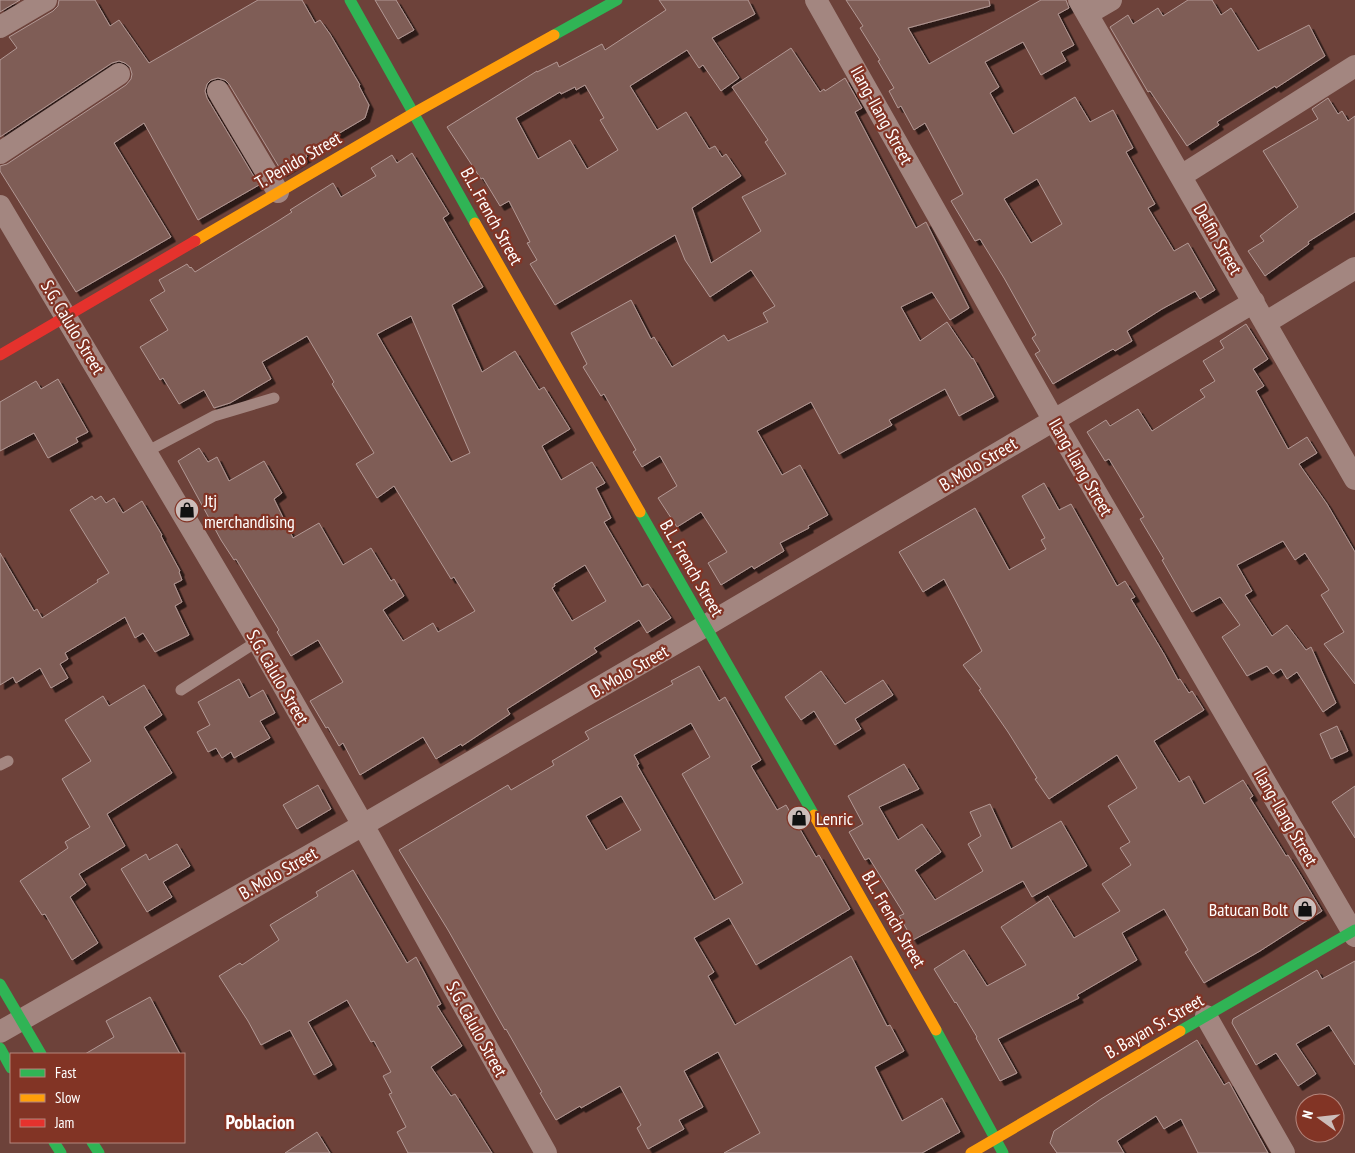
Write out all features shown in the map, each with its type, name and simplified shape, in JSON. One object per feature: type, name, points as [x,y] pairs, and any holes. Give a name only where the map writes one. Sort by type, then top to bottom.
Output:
[{"type":"street","points":[[0,27],[46,0]]},
{"type":"street","name":"B.L. French Street","points":[[350,0],[555,365],[911,984],[1003,1153]]},
{"type":"street","name":"T. Penido Street","points":[[0,355],[414,113],[617,0]]},
{"type":"street","name":"Ilang-Ilang Street","points":[[816,0],[1053,419],[1354,932]]},
{"type":"street","points":[[1083,7],[1111,0]]},
{"type":"street","name":"Delfin Street","points":[[1083,7],[1354,475]]},
{"type":"street","points":[[1181,176],[1355,66]]},
{"type":"street","points":[[0,153],[119,74]]},
{"type":"street","points":[[218,91],[278,192]]},
{"type":"street","name":"S.G. Calulo Street","points":[[0,206],[258,641],[546,1153]]},
{"type":"street","points":[[1265,323],[1355,268]]},
{"type":"street","name":"B. Molo Street","points":[[0,1032],[363,825],[705,626],[1254,302]]},
{"type":"street","name":"B. Bayan Sr. Street","points":[[970,1153],[1354,932]]},
{"type":"street","points":[[0,984],[40,1053]]},
{"type":"street","points":[[1206,1016],[1284,1153]]},
{"type":"street","points":[[0,1048],[10,1066]]},
{"type":"lane","points":[[146,452],[214,416],[274,398]]},
{"type":"lane","points":[[181,690],[258,641]]},
{"type":"building","points":[[0,0],[20,0],[0,12]]},
{"type":"building","points":[[59,0],[95,0],[110,26],[119,20],[149,63],[258,0],[302,0],[315,23],[320,20],[330,34],[360,85],[369,105],[365,118],[331,138],[306,155],[307,157],[282,172],[229,84],[225,80],[218,78],[211,80],[207,84],[205,91],[207,98],[259,185],[198,220],[144,123],[114,143],[171,237],[76,292],[0,171],[0,166],[7,164],[126,85],[131,79],[130,67],[119,61],[112,63],[0,137],[0,60],[17,48],[9,37],[53,11],[58,6]]},
{"type":"building","points":[[375,0],[396,0],[414,30],[398,39]]},
{"type":"building","points":[[659,0],[748,0],[755,14],[712,38],[739,78],[721,91],[703,65],[699,68],[687,50],[630,86],[657,130],[686,112],[709,149],[715,146],[722,157],[726,154],[741,176],[692,208],[711,263],[761,231],[742,197],[786,174],[765,142],[768,140],[732,87],[791,48],[820,92],[824,89],[825,91],[845,78],[862,108],[855,112],[916,228],[926,222],[969,308],[950,320],[932,292],[901,307],[920,341],[947,322],[973,358],[994,397],[959,416],[945,389],[889,420],[892,425],[839,454],[811,402],[757,431],[782,475],[800,465],[828,515],[808,526],[809,528],[780,543],[784,551],[754,569],[752,566],[721,585],[708,563],[727,552],[701,512],[677,527],[658,498],[677,486],[660,456],[642,467],[633,452],[636,450],[604,394],[601,396],[583,367],[587,364],[571,333],[631,300],[651,339],[654,337],[672,367],[724,335],[728,341],[768,322],[763,313],[775,306],[751,270],[710,297],[685,260],[675,235],[555,305],[530,264],[537,260],[527,243],[530,242],[509,201],[500,206],[447,127],[537,71],[557,62],[559,67],[602,44],[605,50],[666,10]],"holes":[[[585,85],[604,118],[600,120],[618,150],[587,169],[570,140],[538,159],[516,118],[560,92],[561,94],[575,87],[576,90]]]},
{"type":"building","points":[[846,0],[989,0],[990,6],[908,28],[929,64],[1041,0],[1066,0],[1069,8],[1058,14],[1074,45],[1061,52],[1066,61],[1041,75],[1023,42],[985,62],[999,87],[990,93],[1013,134],[1075,97],[1090,122],[1113,110],[1133,148],[1126,152],[1155,204],[1148,208],[1174,251],[1188,243],[1215,290],[1200,299],[1195,291],[1162,309],[1127,331],[1132,341],[1115,351],[1113,349],[1053,384],[1035,354],[1040,351],[1032,338],[1036,335],[980,239],[975,241],[951,201],[963,194],[925,123],[914,130],[901,106],[898,108],[889,91],[894,88],[878,61],[880,60],[860,28],[863,26]],"holes":[[[1037,179],[1062,224],[1031,243],[1004,199]]]},
{"type":"building","points":[[1188,0],[1212,0],[1221,15],[1231,8],[1258,51],[1309,25],[1325,56],[1276,88],[1275,86],[1217,122],[1219,125],[1187,146],[1150,91],[1148,92],[1110,27],[1128,15],[1133,24],[1158,8],[1163,16]]},
{"type":"building","points":[[1328,98],[1338,114],[1342,111],[1348,121],[1355,116],[1355,212],[1308,242],[1309,244],[1265,276],[1248,251],[1264,241],[1260,236],[1298,207],[1263,151],[1318,119],[1312,109]]},
{"type":"building","points":[[412,153],[449,214],[443,218],[483,287],[452,305],[482,372],[515,351],[539,390],[544,387],[570,429],[542,446],[561,480],[592,462],[605,483],[596,488],[611,518],[604,522],[642,587],[648,584],[671,618],[647,633],[639,620],[594,648],[597,652],[507,709],[510,714],[462,746],[461,744],[436,759],[423,737],[360,775],[343,743],[339,746],[310,701],[343,682],[318,640],[291,656],[277,632],[279,630],[236,559],[234,560],[221,540],[178,461],[199,448],[208,462],[217,457],[229,481],[264,461],[282,493],[274,499],[293,538],[319,523],[343,565],[371,548],[391,581],[394,579],[404,596],[383,610],[403,641],[433,623],[438,632],[475,611],[454,577],[451,579],[394,486],[377,498],[356,464],[374,453],[332,384],[334,382],[307,336],[262,362],[271,379],[230,403],[214,408],[204,390],[179,404],[163,378],[160,380],[140,347],[168,330],[150,300],[165,291],[159,280],[187,264],[195,272],[292,212],[290,210],[333,183],[341,197],[376,176],[371,168],[392,155],[397,163]],"holes":[[[411,316],[470,453],[451,462],[377,334]],[[585,565],[606,601],[572,621],[552,588],[555,586],[554,584]]]},
{"type":"building","points":[[1246,324],[1268,359],[1253,369],[1264,386],[1256,391],[1288,449],[1307,437],[1317,453],[1299,464],[1327,504],[1355,552],[1355,684],[1324,644],[1344,632],[1321,595],[1329,590],[1305,553],[1295,560],[1283,541],[1237,565],[1252,591],[1245,595],[1272,636],[1287,625],[1306,650],[1311,647],[1336,703],[1323,712],[1297,672],[1287,679],[1281,669],[1273,674],[1267,666],[1247,676],[1222,637],[1240,625],[1220,597],[1192,612],[1140,519],[1144,517],[1109,459],[1105,461],[1087,432],[1106,420],[1110,426],[1138,409],[1152,431],[1205,397],[1200,390],[1215,381],[1203,361],[1224,348],[1220,341]]},
{"type":"building","points":[[58,379],[88,432],[76,438],[78,442],[48,458],[34,433],[0,451],[0,402],[36,381],[41,389]]},
{"type":"building","points":[[1044,483],[1059,510],[1071,504],[1117,586],[1125,581],[1135,597],[1131,599],[1178,680],[1180,679],[1189,693],[1192,691],[1204,710],[1154,741],[1179,782],[1189,776],[1204,804],[1243,780],[1253,796],[1250,798],[1322,911],[1260,951],[1204,983],[1185,952],[1188,950],[1164,909],[1122,933],[1137,960],[1077,995],[1079,998],[998,1039],[1017,1073],[1000,1081],[977,1037],[934,969],[964,950],[987,986],[1026,965],[1001,927],[1048,896],[1074,938],[1120,911],[1102,884],[1131,865],[1120,848],[1130,842],[1108,806],[1137,788],[1117,755],[1049,799],[1035,779],[1037,778],[1008,732],[979,690],[981,689],[963,665],[982,651],[944,579],[923,592],[899,552],[975,508],[1009,570],[1046,549],[1041,540],[1045,538],[1022,496]]},
{"type":"building","points":[[92,496],[95,500],[101,496],[106,503],[114,498],[123,513],[142,501],[180,571],[182,580],[174,584],[182,602],[175,606],[189,635],[155,652],[143,633],[135,638],[125,617],[65,653],[68,659],[60,664],[68,678],[51,688],[40,668],[16,683],[13,677],[0,685],[0,553],[34,611],[37,609],[42,618],[109,573],[70,510]]},
{"type":"building","points":[[699,666],[719,701],[725,697],[761,760],[751,766],[777,810],[786,805],[816,857],[819,855],[850,909],[756,965],[729,918],[694,938],[714,972],[708,976],[735,1025],[851,956],[887,1026],[890,1025],[904,1051],[875,1067],[902,1121],[942,1098],[960,1132],[922,1153],[724,1153],[760,1133],[718,1052],[684,1071],[703,1107],[679,1120],[684,1129],[648,1149],[637,1128],[641,1125],[620,1086],[556,1120],[506,1029],[399,850],[508,785],[511,790],[554,765],[552,761],[589,739],[585,732],[673,684],[671,681]],"holes":[[[691,723],[710,757],[682,774],[743,883],[714,900],[637,765],[639,764],[634,755]],[[621,796],[641,830],[606,850],[586,816]]]},
{"type":"building","points":[[821,671],[845,704],[883,680],[893,695],[855,719],[861,729],[835,745],[814,711],[801,720],[785,697]]},
{"type":"building","points":[[239,679],[249,698],[263,690],[275,713],[260,721],[270,738],[234,758],[231,752],[222,758],[216,748],[208,752],[197,732],[210,725],[198,702]]},
{"type":"building","points":[[144,685],[162,715],[144,727],[172,773],[107,814],[125,846],[79,874],[86,885],[70,897],[98,943],[72,960],[45,914],[42,915],[20,881],[68,848],[65,842],[90,827],[62,779],[91,761],[65,720],[103,696],[109,706]]},
{"type":"building","points":[[1337,726],[1348,751],[1331,759],[1320,734]]},
{"type":"building","points":[[904,764],[919,789],[879,807],[898,840],[922,824],[941,852],[915,870],[935,900],[983,871],[968,844],[981,836],[970,812],[990,804],[1011,849],[1061,821],[1087,866],[1032,897],[1023,881],[913,940],[899,916],[904,914],[869,858],[865,860],[849,832],[863,824],[848,796]]},
{"type":"building","points":[[318,785],[331,809],[297,829],[283,805]]},
{"type":"building","points":[[1355,786],[1355,838],[1332,802]]},
{"type":"building","points":[[177,844],[190,866],[163,882],[172,897],[147,912],[121,869],[146,854],[149,860]]},
{"type":"building","points":[[353,870],[407,963],[416,957],[441,1004],[437,1006],[462,1046],[431,1067],[451,1096],[455,1094],[492,1153],[408,1153],[397,1132],[406,1127],[389,1094],[392,1093],[383,1076],[391,1072],[374,1041],[371,1042],[347,1000],[308,1022],[332,1065],[314,1075],[290,1030],[261,1045],[219,976],[240,963],[242,965],[279,940],[270,925],[318,896],[316,892]]},
{"type":"building","points":[[1355,961],[1355,1065],[1329,1025],[1296,1044],[1316,1074],[1298,1086],[1276,1053],[1256,1065],[1232,1023],[1233,1019],[1317,970],[1322,979]]},
{"type":"building","points":[[150,997],[179,1053],[87,1053],[114,1037],[106,1021]]},
{"type":"building","points":[[1197,1040],[1224,1085],[1229,1082],[1268,1153],[1198,1153],[1181,1119],[1164,1129],[1156,1116],[1117,1141],[1124,1153],[1057,1153],[1050,1143],[1054,1131],[1101,1099]]},
{"type":"building","points":[[317,1132],[330,1153],[285,1153]]},
{"type":"traffic: fast","points":[[350,0],[475,223]]},
{"type":"traffic: fast","points":[[554,35],[617,0]]},
{"type":"traffic: fast","points":[[640,512],[814,815]]},
{"type":"traffic: fast","points":[[1180,1031],[1355,930]]},
{"type":"traffic: fast","points":[[0,984],[40,1053]]},
{"type":"traffic: fast","points":[[936,1030],[1003,1153]]},
{"type":"traffic: fast","points":[[0,1048],[10,1066]]},
{"type":"traffic: fast","points":[[55,1143],[61,1153]]},
{"type":"traffic: fast","points":[[93,1143],[99,1153]]},
{"type":"traffic: slow","points":[[195,241],[414,113],[554,35]]},
{"type":"traffic: slow","points":[[475,223],[640,512]]},
{"type":"traffic: slow","points":[[814,815],[936,1030]]},
{"type":"traffic: slow","points":[[971,1153],[1180,1031]]},
{"type":"traffic: jam","points":[[0,355],[195,241]]},
{"type":"place","name":"Jtj merchandising","points":[[187,510]]},
{"type":"place","name":"Lenric","points":[[799,818]]},
{"type":"place","name":"Batucan Bolt","points":[[1305,909]]},
{"type":"district","name":"Poblacion","points":[[260,1122]]}]
